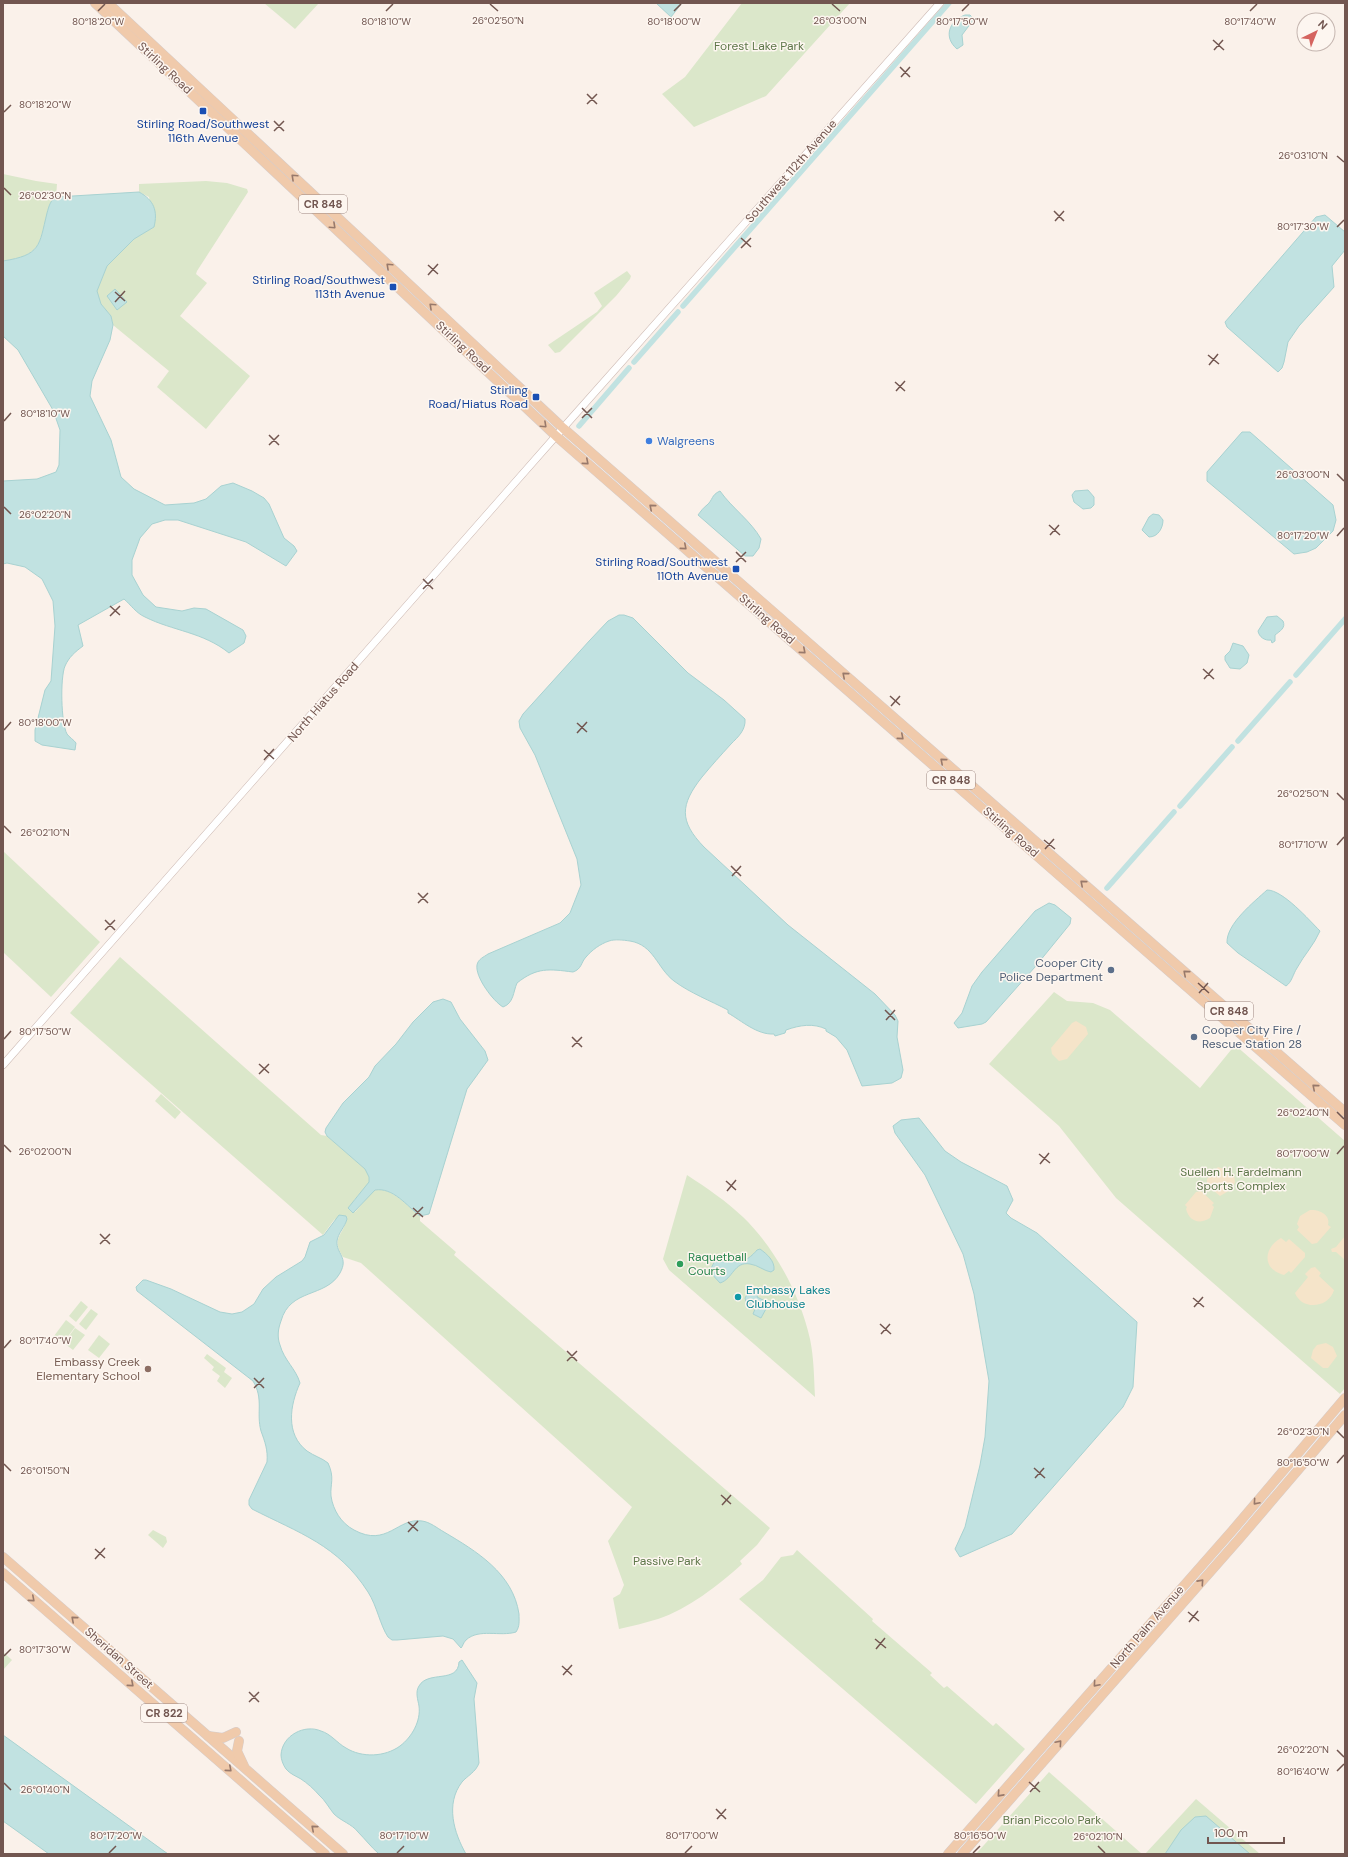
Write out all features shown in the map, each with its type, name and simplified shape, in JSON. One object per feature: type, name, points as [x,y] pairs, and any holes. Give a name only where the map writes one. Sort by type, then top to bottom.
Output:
[{"type":"main road","name":"Stirling Road","points":[[95,3],[556,436],[1345,1125]]},
{"type":"main road","name":"Stirling Road","points":[[108,3],[563,428],[1345,1112]]},
{"type":"main road","name":"North Palm Avenue","points":[[948,1854],[1268,1489],[1345,1398]]},
{"type":"main road","name":"North Palm Avenue","points":[[962,1854],[1276,1496],[1345,1415]]},
{"type":"main road","points":[[1268,1489],[1276,1496]]},
{"type":"main road","name":"Sheridan Street","points":[[3,1557],[343,1854]]},
{"type":"main road","name":"Sheridan Street","points":[[3,1573],[326,1854]]},
{"type":"main road","points":[[53,1617],[61,1608]]},
{"type":"main road","points":[[208,1736],[223,1738],[238,1736],[238,1751],[245,1769]]},
{"type":"main road","points":[[1026,1765],[1034,1772]]},
{"type":"street","name":"Southwest 112th Avenue","points":[[563,428],[940,3]]},
{"type":"street","name":"North Hiatus Road","points":[[3,1065],[563,428]]},
{"type":"green space","points":[[264,3],[319,3],[295,29]]},
{"type":"green space","name":"Forest Lake Park","points":[[742,3],[850,3],[766,96],[694,127],[662,94],[685,77]]},
{"type":"green space","points":[[3,174],[57,184],[56,197],[51,203],[38,245],[27,255],[3,261]]},
{"type":"green space","points":[[206,181],[227,183],[247,189],[248,192],[197,271],[196,274],[207,283],[180,316],[250,376],[206,429],[157,387],[169,371],[113,325],[111,316],[101,304],[96,291],[107,266],[134,239],[154,227],[149,197],[139,192],[139,184]]},
{"type":"green space","points":[[627,271],[631,276],[630,279],[616,296],[560,352],[555,353],[548,345],[597,312],[602,306],[594,293]]},
{"type":"green space","points":[[3,851],[100,942],[51,997],[3,952]]},
{"type":"green space","name":"Passive Park","points":[[120,957],[321,1135],[327,1136],[368,1172],[370,1182],[354,1200],[355,1212],[374,1191],[379,1189],[398,1198],[420,1216],[420,1221],[456,1252],[454,1255],[770,1528],[757,1545],[740,1561],[742,1564],[703,1596],[681,1609],[658,1619],[619,1629],[613,1598],[620,1594],[624,1585],[608,1541],[632,1507],[361,1263],[343,1257],[338,1246],[338,1241],[347,1219],[342,1215],[334,1220],[323,1235],[70,1013]]},
{"type":"green space","name":"Suellen H. Fardelmann Sports Complex","points":[[1054,992],[1067,1001],[1093,1003],[1110,1010],[1200,1088],[1235,1045],[1345,1141],[1345,1388],[1340,1394],[1116,1198],[1059,1126],[989,1064]]},
{"type":"green space","points":[[161,1094],[181,1112],[175,1119],[155,1101]]},
{"type":"green space","points":[[687,1175],[716,1195],[743,1217],[766,1243],[776,1258],[793,1290],[806,1322],[813,1361],[815,1397],[669,1270],[663,1259]]},
{"type":"green space","points":[[81,1301],[88,1307],[76,1322],[69,1316]]},
{"type":"green space","points":[[91,1309],[98,1314],[86,1330],[79,1324]]},
{"type":"green space","points":[[66,1320],[75,1327],[63,1343],[54,1336]]},
{"type":"green space","points":[[75,1328],[85,1335],[73,1350],[64,1343]]},
{"type":"green space","points":[[99,1335],[110,1344],[99,1358],[88,1350]]},
{"type":"green space","points":[[207,1354],[226,1368],[224,1372],[232,1378],[225,1388],[217,1381],[220,1376],[212,1370],[214,1367],[204,1358]]},
{"type":"green space","points":[[153,1530],[166,1537],[167,1542],[163,1548],[148,1535]]},
{"type":"green space","points":[[797,1550],[873,1619],[872,1621],[932,1673],[930,1675],[944,1688],[947,1686],[993,1726],[996,1723],[1025,1749],[976,1804],[739,1599],[763,1580],[781,1557],[793,1555]]},
{"type":"green space","points":[[3,1652],[12,1660],[3,1670]]},
{"type":"green space","name":"Brian Piccolo Park","points":[[1049,1772],[1142,1854],[976,1854]]},
{"type":"green space","points":[[1196,1799],[1260,1854],[1145,1854]]},
{"type":"sand","points":[[1076,1021],[1086,1027],[1088,1034],[1067,1059],[1059,1061],[1052,1054],[1051,1048],[1072,1023]]},
{"type":"sand","points":[[1218,1167],[1230,1171],[1234,1175],[1235,1182],[1232,1189],[1220,1196],[1207,1185],[1207,1179]]},
{"type":"sand","points":[[1201,1191],[1214,1203],[1212,1205],[1214,1207],[1210,1218],[1202,1221],[1195,1221],[1187,1213],[1187,1207],[1185,1205],[1196,1192]]},
{"type":"sand","points":[[1310,1210],[1324,1213],[1328,1218],[1328,1225],[1331,1227],[1317,1243],[1312,1244],[1297,1230],[1299,1227],[1297,1224],[1300,1216]]},
{"type":"sand","points":[[1345,1236],[1345,1260],[1336,1252],[1332,1252],[1331,1249],[1336,1247]]},
{"type":"sand","points":[[1281,1238],[1286,1242],[1289,1239],[1305,1253],[1305,1257],[1291,1273],[1289,1271],[1284,1275],[1271,1268],[1268,1263],[1268,1252],[1275,1242]]},
{"type":"sand","points":[[1315,1267],[1321,1273],[1319,1276],[1334,1290],[1327,1301],[1321,1304],[1309,1305],[1298,1299],[1295,1293],[1308,1277],[1305,1274],[1311,1268]]},
{"type":"sand","points":[[1326,1343],[1333,1347],[1337,1356],[1328,1368],[1323,1368],[1311,1358],[1313,1350],[1317,1345]]},
{"type":"water","points":[[656,3],[682,3],[671,17]]},
{"type":"water","points":[[965,15],[970,15],[974,19],[962,35],[963,45],[957,49],[950,39],[950,30],[955,21]]},
{"type":"water","points":[[139,192],[144,195],[154,206],[154,227],[134,239],[107,266],[97,291],[101,304],[111,316],[113,325],[110,340],[92,381],[90,396],[111,440],[121,477],[134,489],[165,505],[194,503],[206,499],[221,486],[233,483],[264,498],[269,504],[284,538],[294,546],[297,551],[286,566],[246,542],[178,520],[165,520],[152,524],[140,538],[132,560],[132,575],[143,595],[156,607],[182,611],[194,608],[206,609],[243,630],[246,636],[244,643],[229,653],[209,640],[145,617],[136,611],[124,599],[78,625],[83,646],[68,660],[63,672],[62,680],[63,720],[67,734],[76,743],[75,750],[42,745],[35,741],[35,730],[45,690],[51,681],[55,626],[53,601],[42,579],[25,567],[7,563],[3,564],[3,481],[37,479],[56,472],[59,465],[60,430],[53,410],[18,350],[3,336],[3,261],[25,256],[32,252],[40,241],[49,206],[52,200],[56,197]]},
{"type":"water","points":[[1325,215],[1345,232],[1345,250],[1332,266],[1334,287],[1299,326],[1288,342],[1282,368],[1278,372],[1227,327],[1225,322],[1316,217]]},
{"type":"water","points":[[115,289],[127,302],[117,310],[107,296]]},
{"type":"water","points":[[1242,432],[1250,432],[1333,505],[1336,520],[1333,531],[1316,548],[1307,552],[1294,554],[1207,481],[1207,472]]},
{"type":"water","points":[[1088,490],[1094,497],[1094,505],[1091,508],[1083,509],[1074,502],[1072,495],[1075,491]]},
{"type":"water","points":[[720,491],[752,526],[761,539],[759,548],[753,556],[745,556],[698,515],[715,494]]},
{"type":"water","points":[[1153,514],[1159,515],[1163,520],[1163,523],[1157,534],[1149,537],[1142,530],[1149,517]]},
{"type":"water","points":[[619,615],[633,618],[688,673],[724,700],[745,719],[744,727],[741,733],[702,777],[690,796],[686,805],[685,813],[690,829],[704,847],[788,925],[875,994],[895,1015],[898,1021],[897,1037],[903,1070],[901,1078],[892,1083],[862,1086],[847,1050],[836,1037],[826,1031],[826,1029],[811,1025],[801,1026],[786,1030],[785,1033],[775,1036],[774,1034],[768,1034],[756,1030],[728,1013],[728,1010],[674,981],[668,976],[645,947],[630,941],[614,940],[602,944],[591,952],[584,959],[578,969],[573,972],[544,970],[531,974],[517,983],[513,997],[507,1005],[503,1007],[494,1000],[482,982],[477,970],[477,965],[480,960],[488,954],[560,923],[570,913],[581,885],[577,859],[535,755],[520,728],[519,721],[523,714],[590,640],[608,621]]},
{"type":"water","points":[[1277,616],[1283,621],[1284,626],[1275,635],[1275,641],[1272,643],[1271,640],[1261,637],[1258,631],[1267,617]]},
{"type":"water","points":[[1233,643],[1243,646],[1249,655],[1247,663],[1240,669],[1230,668],[1225,660],[1225,656],[1230,651]]},
{"type":"water","points":[[1267,890],[1273,891],[1288,900],[1320,931],[1286,986],[1238,953],[1227,943],[1231,928],[1236,921],[1248,907]]},
{"type":"water","points":[[1049,903],[1055,905],[1071,918],[1070,924],[1035,967],[986,1022],[958,1028],[954,1023],[962,1013],[972,986],[982,972],[1035,911]]},
{"type":"water","points":[[443,999],[451,1002],[460,1019],[485,1051],[488,1060],[467,1089],[429,1214],[420,1216],[394,1194],[382,1190],[375,1190],[353,1213],[348,1208],[369,1182],[369,1177],[365,1169],[327,1136],[325,1132],[326,1128],[343,1103],[369,1077],[375,1066],[396,1044],[413,1022],[433,1002]]},
{"type":"water","points":[[919,1118],[945,1151],[961,1162],[1007,1186],[1013,1200],[1006,1213],[1011,1218],[1037,1233],[1137,1322],[1133,1387],[1123,1407],[1012,1534],[960,1557],[955,1549],[965,1527],[980,1465],[985,1437],[989,1381],[974,1294],[963,1254],[925,1175],[895,1133],[893,1126],[901,1120]]},
{"type":"water","points":[[339,1215],[346,1216],[347,1219],[337,1241],[338,1249],[343,1259],[340,1273],[334,1281],[326,1286],[292,1303],[286,1310],[279,1327],[278,1339],[282,1350],[296,1373],[300,1383],[292,1410],[292,1428],[295,1436],[307,1451],[328,1463],[332,1481],[331,1496],[334,1506],[338,1516],[349,1527],[365,1535],[375,1536],[384,1534],[406,1523],[422,1521],[433,1525],[480,1555],[501,1575],[515,1599],[519,1614],[519,1626],[516,1632],[503,1634],[477,1634],[466,1640],[461,1648],[453,1639],[443,1636],[397,1640],[392,1640],[388,1637],[368,1592],[344,1563],[331,1551],[301,1533],[252,1509],[249,1505],[249,1500],[267,1462],[266,1446],[261,1431],[259,1418],[258,1394],[253,1381],[137,1291],[136,1287],[143,1280],[146,1280],[171,1289],[220,1312],[232,1314],[242,1312],[254,1304],[263,1289],[276,1277],[302,1261],[305,1257],[310,1242],[324,1235]]},
{"type":"water","points":[[760,1249],[768,1255],[772,1261],[774,1270],[771,1272],[750,1264],[740,1265],[728,1278],[720,1283],[710,1272],[715,1262],[721,1256],[739,1262],[746,1260]]},
{"type":"water","points":[[751,1288],[759,1292],[757,1297],[765,1301],[767,1307],[761,1318],[753,1314],[755,1309],[747,1305],[745,1298]]},
{"type":"water","points":[[462,1660],[477,1683],[474,1699],[479,1763],[474,1771],[462,1782],[454,1800],[453,1818],[455,1828],[466,1854],[379,1854],[356,1829],[334,1814],[313,1788],[291,1774],[286,1769],[281,1758],[282,1748],[285,1742],[295,1733],[302,1730],[315,1729],[325,1732],[346,1748],[366,1755],[381,1754],[394,1750],[408,1738],[417,1723],[419,1717],[417,1693],[419,1686],[423,1681],[454,1673],[459,1662]]},
{"type":"water","points":[[3,1735],[168,1854],[49,1854],[3,1821]]},
{"type":"water","points":[[1206,1816],[1250,1854],[1165,1854],[1181,1830],[1195,1817]]},
{"type":"waterway","points":[[683,306],[949,3]]},
{"type":"waterway","points":[[634,362],[678,312]]},
{"type":"waterway","points":[[579,426],[629,368]]},
{"type":"waterway","points":[[1296,675],[1345,619]]},
{"type":"waterway","points":[[1238,741],[1290,682]]},
{"type":"waterway","points":[[1180,806],[1232,747]]},
{"type":"waterway","points":[[1107,888],[1174,812]]},
{"type":"place","name":"Stirling Road/Southwest 116th Avenue","points":[[203,111]]},
{"type":"place","name":"Stirling Road/Southwest 113th Avenue","points":[[393,287]]},
{"type":"place","name":"Stirling Road/Hiatus Road","points":[[536,397]]},
{"type":"place","name":"Walgreens","points":[[649,441]]},
{"type":"place","name":"Stirling Road/Southwest 110th Avenue","points":[[736,569]]},
{"type":"place","name":"Cooper City Police Department","points":[[1111,970]]},
{"type":"place","name":"Cooper City Fire / Rescue Station 28","points":[[1194,1037]]},
{"type":"place","name":"Raquetball Courts","points":[[680,1264]]},
{"type":"place","name":"Embassy Lakes Clubhouse","points":[[738,1297]]},
{"type":"place","name":"Embassy Creek Elementary School","points":[[148,1369]]}]
